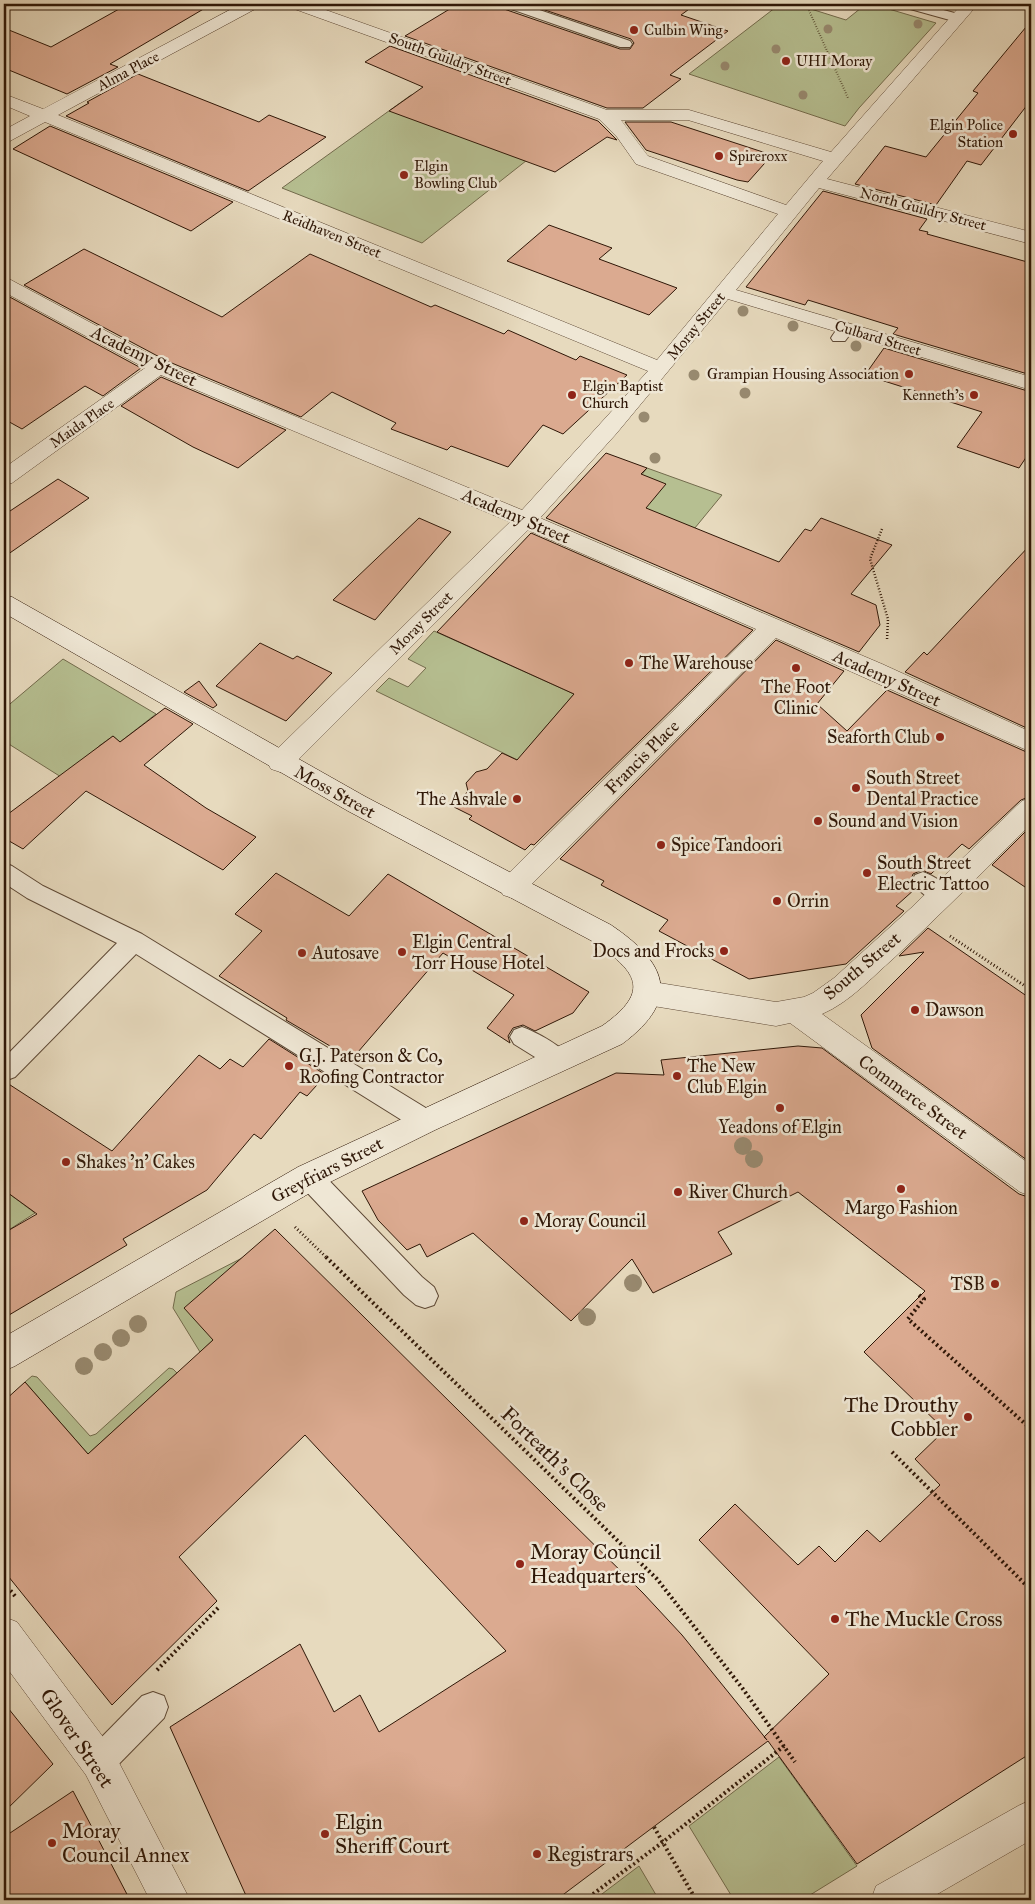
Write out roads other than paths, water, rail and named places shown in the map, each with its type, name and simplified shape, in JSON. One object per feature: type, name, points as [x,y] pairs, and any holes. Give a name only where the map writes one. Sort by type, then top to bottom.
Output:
[{"type":"street","name":"Alma Place","points":[[4,137],[253,4]]},
{"type":"street","name":"South Guildry Street","points":[[295,4],[605,115],[650,117],[669,114],[696,117],[834,159]]},
{"type":"street","name":"Moray Street","points":[[280,762],[525,520],[609,429],[815,181],[970,4]]},
{"type":"street","name":"Reidhaven Street","points":[[4,99],[660,369]]},
{"type":"street","points":[[630,142],[644,129],[669,114]]},
{"type":"street","name":"South Guildry Street","points":[[605,115],[618,126],[630,142],[633,152],[642,160],[789,212]]},
{"type":"street","name":"North Guildry Street","points":[[815,181],[1031,238]]},
{"type":"street","name":"Academy Street","points":[[4,284],[160,367],[525,520],[872,670],[1031,743]]},
{"type":"street","name":"Culbard Street","points":[[724,292],[779,314],[1031,384]]},
{"type":"street","name":"Maida Place","points":[[4,478],[160,367]]},
{"type":"street","name":"Moss Street","points":[[4,603],[280,762],[586,925],[623,949],[636,961],[646,975],[647,993]]},
{"type":"street","name":"Francis Place","points":[[512,887],[772,627]]},
{"type":"street","name":"South Street","points":[[647,993],[765,1014],[776,1014],[807,1008],[835,994],[921,916],[933,888],[1031,808]]},
{"type":"street","name":"Greyfriars Street","points":[[4,1355],[309,1177],[425,1120],[612,1036],[624,1027],[640,1010],[647,993]]},
{"type":"street","name":"Commerce Street","points":[[795,1011],[1031,1182]]},
{"type":"street","name":"Glover Street","points":[[4,1635],[99,1762],[172,1900]]},
{"type":"street","points":[[890,1900],[1031,1820]]},
{"type":"lane","points":[[510,4],[625,44]]},
{"type":"lane","points":[[908,4],[921,6],[957,18]]},
{"type":"lane","points":[[4,872],[35,892],[134,941],[425,1120]]},
{"type":"lane","points":[[8,1070],[134,941]]},
{"type":"lane","points":[[522,1037],[560,1060]]},
{"type":"lane","points":[[309,1177],[413,1286],[425,1296]]},
{"type":"lane","points":[[99,1762],[153,1706]]},
{"type":"place","name":"Culbin Wing","points":[[634,30]]},
{"type":"place","name":"UHI Moray","points":[[786,61]]},
{"type":"place","name":"Elgin Police Station","points":[[1013,134]]},
{"type":"place","name":"Spireroxx","points":[[719,156]]},
{"type":"place","name":"Elgin Bowling Club","points":[[404,175]]},
{"type":"place","name":"Grampian Housing Association","points":[[909,374]]},
{"type":"place","name":"Elgin Baptist Church","points":[[572,395]]},
{"type":"place","name":"Kenneth's","points":[[974,395]]},
{"type":"place","name":"The Warehouse","points":[[629,663]]},
{"type":"place","name":"The Foot Clinic","points":[[796,668]]},
{"type":"place","name":"Seaforth Club","points":[[940,737]]},
{"type":"place","name":"South Street Dental Practice","points":[[856,788]]},
{"type":"place","name":"The Ashvale","points":[[517,799]]},
{"type":"place","name":"Sound and Vision","points":[[818,821]]},
{"type":"place","name":"Spice Tandoori","points":[[661,845]]},
{"type":"place","name":"South Street Electric Tattoo","points":[[867,873]]},
{"type":"place","name":"Orrin","points":[[777,901]]},
{"type":"place","name":"Docs and Frocks","points":[[724,951]]},
{"type":"place","name":"Elgin Central Torr House Hotel","points":[[402,952]]},
{"type":"place","name":"Autosave","points":[[302,953]]},
{"type":"place","name":"Dawson","points":[[915,1010]]},
{"type":"place","name":"G.J. Paterson & Co, Roofing Contractor","points":[[289,1066]]},
{"type":"place","name":"The New Club Elgin","points":[[677,1076]]},
{"type":"place","name":"Yeadons of Elgin","points":[[780,1108]]},
{"type":"place","name":"Shakes 'n' Cakes","points":[[66,1162]]},
{"type":"place","name":"Margo Fashion","points":[[901,1189]]},
{"type":"place","name":"River Church","points":[[678,1192]]},
{"type":"place","name":"Moray Council","points":[[524,1221]]},
{"type":"place","name":"TSB","points":[[995,1284]]},
{"type":"place","name":"The Drouthy Cobbler","points":[[968,1417]]},
{"type":"place","name":"Moray Council Headquarters","points":[[520,1564]]},
{"type":"place","name":"The Muckle Cross","points":[[835,1619]]},
{"type":"place","name":"Elgin Sheriff Court","points":[[325,1834]]},
{"type":"place","name":"Moray Council Annex","points":[[52,1843]]},
{"type":"place","name":"Registrars","points":[[537,1854]]}]
